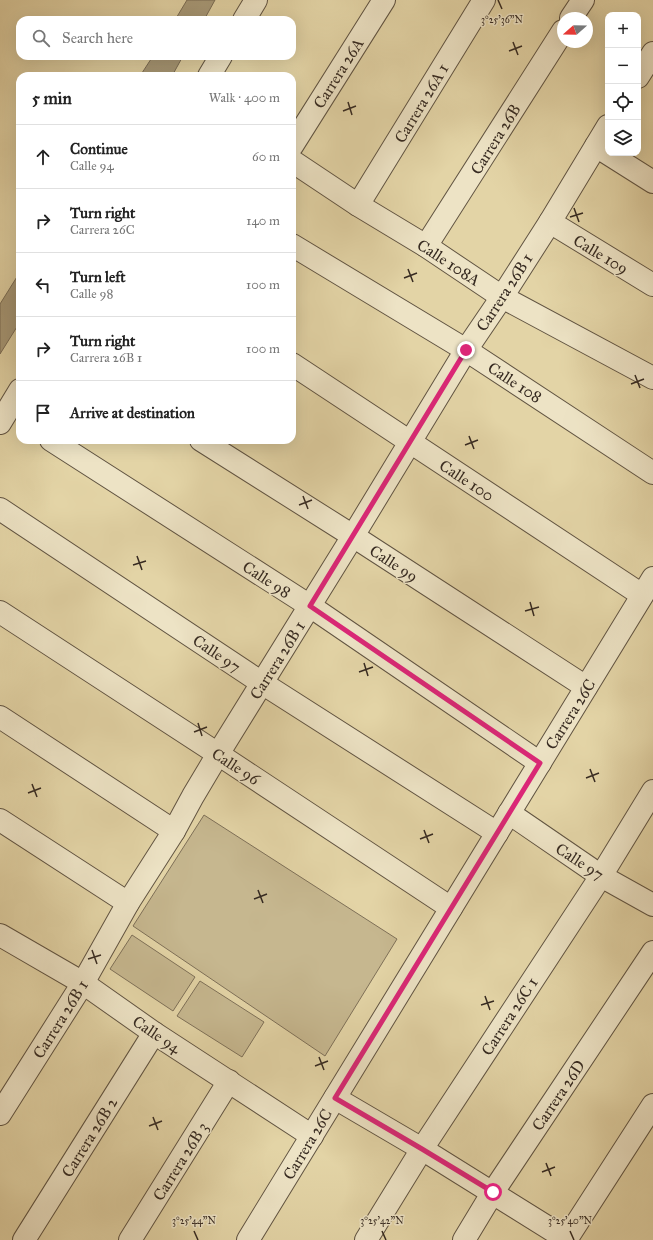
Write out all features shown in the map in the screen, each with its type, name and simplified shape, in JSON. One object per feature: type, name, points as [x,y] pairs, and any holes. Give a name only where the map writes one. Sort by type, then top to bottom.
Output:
[{"type":"street","points":[[246,16],[256,0]]},
{"type":"street","name":"Carrera 26A","points":[[296,140],[384,0]]},
{"type":"street","name":"Carrera 26A 1","points":[[358,205],[484,0]]},
{"type":"street","points":[[575,12],[583,0]]},
{"type":"street","name":"Carrera 26B","points":[[426,246],[557,40]]},
{"type":"street","points":[[644,77],[653,53]]},
{"type":"street","points":[[211,72],[219,60]]},
{"type":"street","name":"Carrera 26B 1","points":[[0,1114],[83,983],[128,903],[174,831],[218,754],[466,350],[550,222],[605,131]]},
{"type":"street","points":[[596,146],[653,182]]},
{"type":"street","name":"Calle 108A","points":[[296,164],[358,205],[426,246],[502,297],[653,378]]},
{"type":"street","name":"Calle 109","points":[[550,222],[653,285]]},
{"type":"street","name":"Calle 108","points":[[296,247],[466,350],[653,473]]},
{"type":"street","name":"Calle 100","points":[[296,367],[410,442],[648,586]]},
{"type":"street","points":[[9,418],[16,400]]},
{"type":"street","name":"Calle 98","points":[[57,444],[310,606],[540,763]]},
{"type":"street","name":"Calle 99","points":[[207,444],[353,536],[586,687]]},
{"type":"street","name":"Calle 97","points":[[0,508],[262,683],[497,833]]},
{"type":"street","name":"Carrera 26C","points":[[248,1240],[648,586]]},
{"type":"street","name":"Calle 96","points":[[0,612],[451,908]]},
{"type":"street","points":[[0,718],[174,831]]},
{"type":"street","name":"Carrera 26C 1","points":[[366,1240],[422,1149],[601,876],[653,791]]},
{"type":"street","name":"Calle 97","points":[[509,813],[601,876],[653,905]]},
{"type":"street","points":[[0,820],[128,903]]},
{"type":"street","name":"Calle 94","points":[[0,935],[83,983],[154,1033],[312,1136]]},
{"type":"street","name":"Carrera 26D","points":[[464,1240],[493,1192],[653,952]]},
{"type":"street","name":"Carrera 26B 2","points":[[24,1240],[154,1033]]},
{"type":"street","name":"Carrera 26B 3","points":[[130,1240],[229,1081]]},
{"type":"street","points":[[335,1098],[493,1192],[567,1240],[653,1104]]},
{"type":"shaded area","points":[[187,0],[215,0],[206,16],[177,16]]},
{"type":"shaded area","points":[[150,60],[181,60],[174,72],[143,72]]},
{"type":"shaded area","points":[[16,278],[16,328],[0,354],[0,304]]},
{"type":"shaded area","points":[[204,815],[397,939],[325,1056],[133,926]]},
{"type":"shaded area","points":[[132,935],[195,977],[173,1011],[110,969]]},
{"type":"shaded area","points":[[200,981],[264,1022],[242,1057],[177,1016]]},
{"type":"route","points":[[466,350],[310,606],[540,763],[335,1098],[493,1192]]}]
